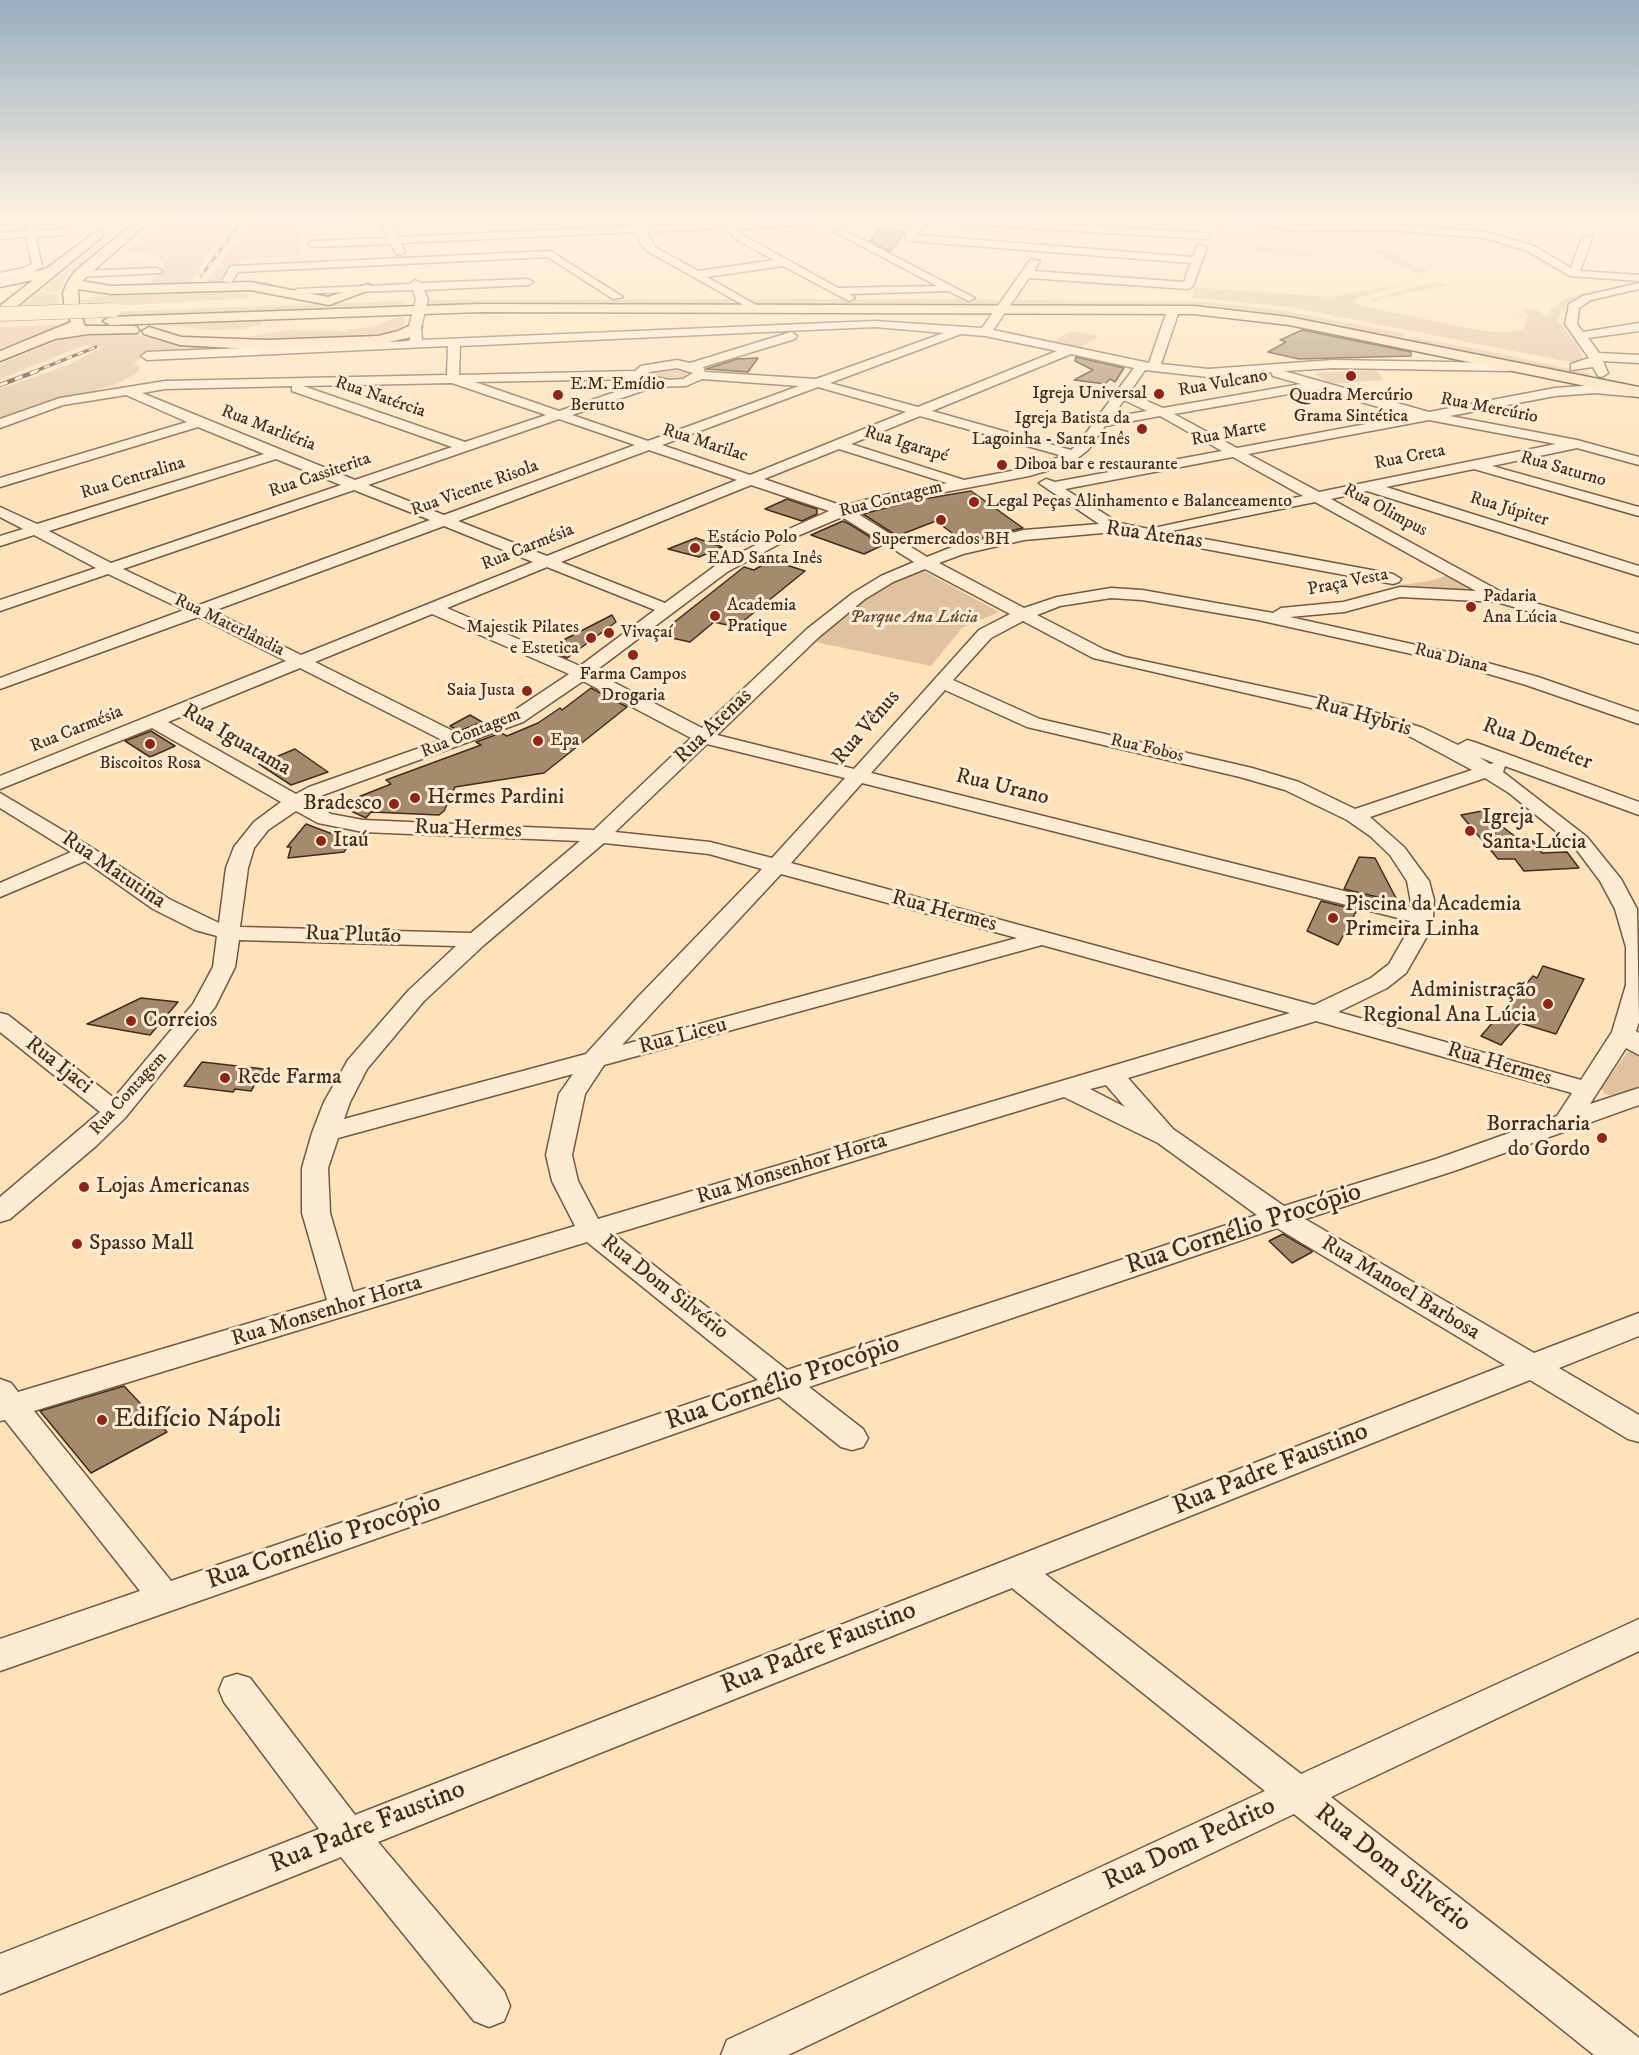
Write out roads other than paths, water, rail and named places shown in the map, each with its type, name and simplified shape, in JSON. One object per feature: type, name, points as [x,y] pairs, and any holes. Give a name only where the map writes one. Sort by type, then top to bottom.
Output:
[{"type":"main road","points":[[75,314],[79,324]]},
{"type":"main road","points":[[88,314],[262,317],[288,314]]},
{"type":"main road","points":[[0,325],[125,314]]},
{"type":"main road","points":[[58,334],[88,330],[233,336],[362,324],[394,314]]},
{"type":"main road","points":[[1238,314],[1289,321],[1639,392]]},
{"type":"main road","points":[[1311,314],[1575,367],[1597,363],[1639,382]]},
{"type":"main road","points":[[0,356],[79,324],[226,333],[261,327],[270,321],[262,317]]},
{"type":"main road","points":[[262,317],[315,327]]},
{"type":"main road","points":[[148,331],[180,341],[268,345],[378,340],[403,335],[415,327]]},
{"type":"main road","points":[[1402,344],[1400,340],[1409,337],[1469,345]]},
{"type":"main road","points":[[224,344],[270,351]]},
{"type":"main road","points":[[208,353],[224,347],[224,344]]},
{"type":"main road","points":[[1509,367],[1588,379],[1597,378],[1597,363]]},
{"type":"street","points":[[416,345],[417,314]]},
{"type":"street","points":[[618,314],[619,334]]},
{"type":"street","points":[[813,314],[819,326]]},
{"type":"street","points":[[984,332],[998,314]]},
{"type":"street","name":"Rua Contagem","points":[[0,1212],[116,1112],[170,1049],[216,987],[224,968],[237,868],[244,847],[261,826],[294,802],[316,791],[459,741],[516,718],[744,555],[843,511],[900,495],[1029,472],[1074,455],[1083,447],[1121,394],[1148,367],[1172,314]]},
{"type":"street","points":[[1572,314],[1570,318],[1571,324],[1597,363],[1639,359]]},
{"type":"street","points":[[147,356],[894,324],[984,332],[1148,367],[1208,373],[1392,363],[1509,367]]},
{"type":"street","points":[[639,375],[653,383],[686,382],[696,371],[819,326]]},
{"type":"street","points":[[1580,336],[1639,327]]},
{"type":"street","name":"Rua Vicente Risola","points":[[0,684],[964,330]]},
{"type":"street","points":[[619,334],[659,365]]},
{"type":"street","points":[[453,379],[454,343]]},
{"type":"street","name":"Rua Carmésia","points":[[0,783],[1071,350]]},
{"type":"street","points":[[0,424],[60,402],[165,385],[639,375],[645,369],[659,365],[818,383],[1074,455]]},
{"type":"street","name":"Rua Mercúrio","points":[[1263,369],[1431,416],[1577,444],[1639,460]]},
{"type":"street","points":[[1555,392],[1570,386],[1568,380],[1561,376]]},
{"type":"street","name":"Rua Marilac","points":[[453,379],[843,511]]},
{"type":"street","name":"Rua Natércia","points":[[283,383],[465,447]]},
{"type":"street","name":"Rua Cassiterita","points":[[0,606],[653,383]]},
{"type":"street","name":"Rua Vulcano","points":[[1099,423],[1317,385]]},
{"type":"street","name":"Rua Marte","points":[[1052,487],[1431,416],[1497,401],[1555,392],[1595,389],[1639,392]]},
{"type":"street","name":"Rua Marliéria","points":[[125,390],[199,423],[358,484],[666,609]]},
{"type":"street","name":"Rua Olimpus","points":[[1121,394],[1163,413],[1499,597],[1639,639]]},
{"type":"street","points":[[0,483],[199,423]]},
{"type":"street","name":"Rua Igarapé","points":[[838,444],[963,483]]},
{"type":"street","name":"Rua Creta","points":[[1145,532],[1577,444]]},
{"type":"street","name":"Rua Centralina","points":[[0,541],[278,454]]},
{"type":"street","name":"Rua Saturno","points":[[1475,465],[1639,512]]},
{"type":"street","points":[[1029,472],[1114,527]]},
{"type":"street","name":"Rua Júpiter","points":[[1366,487],[1639,571]]},
{"type":"street","name":"Rua Materlândia","points":[[0,511],[110,569],[301,661],[459,741]]},
{"type":"street","name":"Rua Hybris","points":[[843,511],[924,562],[1082,646],[1121,661],[1351,711],[1416,732],[1486,770],[1547,812],[1580,841],[1610,879],[1626,909],[1637,946],[1638,985],[1631,1039],[1585,1089],[1568,1119]]},
{"type":"street","name":"Rua Atenas","points":[[343,1307],[316,1213],[315,1168],[337,1102],[357,1066],[416,996],[476,940],[599,836],[813,633],[868,590],[924,562],[958,550],[1024,536],[1114,527],[1396,586],[1499,597]]},
{"type":"street","name":"Praça Vesta","points":[[1258,615],[1344,607],[1396,586],[1437,575],[1442,572],[1442,564]]},
{"type":"street","name":"Rua Vênus","points":[[593,1062],[646,1002],[777,866],[985,634],[1021,615],[1057,602],[1111,593],[1142,595],[1258,615]]},
{"type":"street","name":"Rua Urano","points":[[432,608],[582,673],[704,737],[1422,916]]},
{"type":"street","name":"Rua Diana","points":[[1258,615],[1452,658],[1532,681],[1639,718]]},
{"type":"street","name":"Rua Fobos","points":[[941,681],[1034,723],[1245,772],[1292,786],[1354,816]]},
{"type":"street","name":"Rua Iguatama","points":[[153,721],[294,802]]},
{"type":"street","name":"Rua Deméter","points":[[1416,732],[1447,739],[1639,809]]},
{"type":"street","points":[[1354,816],[1486,770],[1522,765]]},
{"type":"street","name":"Rua Matutina","points":[[0,799],[180,915],[203,926],[230,933]]},
{"type":"street","name":"Rua Hermes","points":[[294,802],[325,819],[363,826],[599,836],[691,844],[1316,1013],[1585,1089]]},
{"type":"street","name":"Rua Monsenhor Horta","points":[[4,1402],[343,1307],[1316,1013],[1379,983],[1398,968],[1415,938],[1422,916],[1423,900],[1418,881],[1397,851],[1377,832],[1354,816]]},
{"type":"street","points":[[0,891],[87,853]]},
{"type":"street","name":"Rua Plutão","points":[[230,933],[476,940]]},
{"type":"street","name":"Rua Liceu","points":[[325,1133],[1040,939]]},
{"type":"street","name":"Rua Ijaci","points":[[0,1020],[116,1112]]},
{"type":"street","name":"Rua Dom Silvério","points":[[593,1062],[572,1095],[559,1155],[565,1181],[591,1231],[852,1438]]},
{"type":"street","name":"Rua Manoel Barbosa","points":[[1111,1075],[1167,1137]]},
{"type":"street","name":"Rua Manoel Barbosa","points":[[1066,1088],[1167,1137],[1280,1216],[1639,1430]]},
{"type":"street","name":"Rua Cornélio Procópio","points":[[0,1655],[784,1383],[1280,1216],[1444,1165],[1568,1119],[1639,1096]]},
{"type":"street","name":"Rua Padre Faustino","points":[[0,1974],[1639,1324]]},
{"type":"street","points":[[4,1402],[165,1598]]},
{"type":"street","name":"Rua Dom Silvério","points":[[1016,1571],[1627,2055]]},
{"type":"street","name":"Rua Dom Pedrito","points":[[742,2055],[1639,1634]]},
{"type":"street","points":[[237,1690],[348,1836],[489,2006]]},
{"type":"railway","points":[[33,372],[96,347]]},
{"type":"railway","points":[[0,385],[37,371]]},
{"type":"place","name":"Quadra Mercúrio Grama Sintética","points":[[1351,376]]},
{"type":"place","name":"Igreja Universal","points":[[1159,394]]},
{"type":"place","name":"E.M. Emídio Berutto","points":[[558,395]]},
{"type":"place","name":"Igreja Batista da Lagoinha - Santa Inês","points":[[1142,429]]},
{"type":"place","name":"Diboa bar e restaurante","points":[[1002,465]]},
{"type":"place","name":"Legal Peças Alinhamento e Balanceamento","points":[[974,502]]},
{"type":"place","name":"Supermercados BH","points":[[941,520]]},
{"type":"place","name":"Estácio Polo EAD Santa Inês","points":[[695,548]]},
{"type":"place","name":"Padaria Ana Lúcia","points":[[1471,607]]},
{"type":"place","name":"Academia Pratique","points":[[715,616]]},
{"type":"place","name":"Vivaçaí","points":[[609,633]]},
{"type":"place","name":"Majestik Pilates e Estetica","points":[[591,638]]},
{"type":"place","name":"Farma Campos Drogaria","points":[[633,655]]},
{"type":"place","name":"Saia Justa","points":[[527,691]]},
{"type":"place","name":"Epa","points":[[538,741]]},
{"type":"place","name":"Biscoitos Rosa","points":[[150,744]]},
{"type":"place","name":"Hermes Pardini","points":[[415,798]]},
{"type":"place","name":"Bradesco","points":[[394,804]]},
{"type":"place","name":"Igreja Santa Lúcia","points":[[1470,831]]},
{"type":"place","name":"Itaú","points":[[321,841]]},
{"type":"place","name":"Piscina da Academia Primeira Linha","points":[[1333,918]]},
{"type":"place","name":"Administração Regional Ana Lúcia","points":[[1548,1004]]},
{"type":"place","name":"Correios","points":[[131,1021]]},
{"type":"place","name":"Rede Farma","points":[[225,1078]]},
{"type":"place","name":"Borracharia do Gordo","points":[[1602,1138]]},
{"type":"place","name":"Lojas Americanas","points":[[84,1187]]},
{"type":"place","name":"Spasso Mall","points":[[77,1244]]},
{"type":"place","name":"Edifício Nápoli","points":[[102,1420]]},
{"type":"park label","name":"Parque Ana Lúcia","points":[[914,618]]}]
